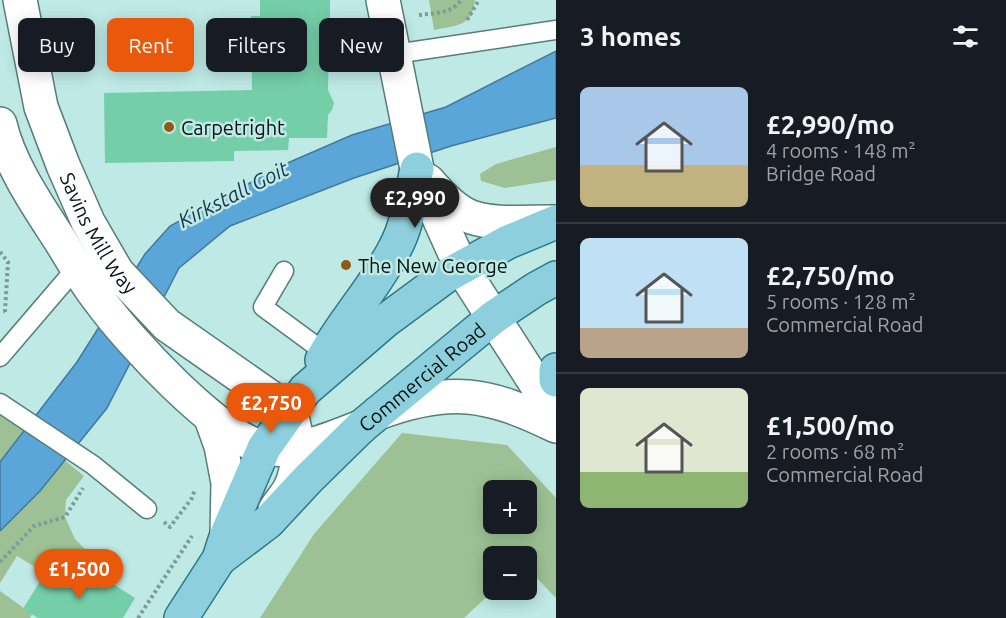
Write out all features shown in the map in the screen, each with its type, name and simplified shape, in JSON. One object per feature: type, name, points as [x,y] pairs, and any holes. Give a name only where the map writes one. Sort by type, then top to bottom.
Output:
[{"type":"main road","points":[[332,357],[397,246],[417,169]]},
{"type":"main road","points":[[332,357],[453,271],[508,242],[556,222]]},
{"type":"main road","name":"Commercial Road","points":[[223,546],[268,522],[308,479],[370,420],[494,317],[556,278]]},
{"type":"main road","name":"Commercial Road","points":[[181,618],[223,546],[264,448],[293,399],[332,357]]},
{"type":"main road","points":[[556,370],[556,380]]},
{"type":"street","name":"Savins Mill Way","points":[[21,0],[41,107],[88,222],[117,272],[167,326],[293,399]]},
{"type":"street","points":[[383,0],[387,18]]},
{"type":"street","points":[[398,72],[417,169],[453,271],[494,317],[556,415]]},
{"type":"street","name":"Savins Mill Way","points":[[0,124],[25,185],[100,302],[144,353],[211,418],[221,446],[228,483],[223,546]]},
{"type":"street","points":[[417,169],[443,198],[470,217],[493,221],[556,222]]},
{"type":"street","points":[[211,418],[249,443],[282,450],[324,441],[409,402],[453,395],[479,397],[530,414],[556,426]]},
{"type":"street","points":[[268,522],[290,488],[295,471],[298,447],[293,399]]},
{"type":"lane","points":[[404,53],[556,30]]},
{"type":"lane","points":[[0,357],[77,267]]},
{"type":"lane","points":[[284,271],[263,307],[332,357]]},
{"type":"lane","points":[[6,407],[94,466],[147,509]]},
{"type":"path","points":[[413,16],[447,11],[456,7],[461,0]]},
{"type":"path","points":[[0,252],[8,262],[5,312],[23,329]]},
{"type":"path","points":[[0,562],[34,526],[65,517],[94,466]]},
{"type":"path","points":[[170,526],[192,498],[198,480]]},
{"type":"green space","points":[[429,0],[475,0],[471,15],[467,20],[434,30]]},
{"type":"green space","points":[[556,147],[556,180],[505,188],[481,181],[480,174],[496,164]]},
{"type":"green space","points":[[0,408],[84,476],[66,500],[65,517],[75,539],[84,548],[98,555],[93,571],[79,594],[17,556],[0,583]]},
{"type":"green space","points":[[402,433],[507,445],[556,498],[556,598],[537,578],[537,546],[483,546],[483,600],[464,618],[260,618],[314,534]]},
{"type":"green space","points":[[0,591],[32,614],[30,618],[0,618]]},
{"type":"water","name":"Kirkstall Goit","points":[[556,51],[556,118],[451,146],[354,178],[230,226],[179,268],[107,408],[40,491],[0,531],[0,462],[77,362],[145,254],[170,226],[283,165],[352,135],[446,107]]},
{"type":"building","points":[[260,0],[330,0],[330,18],[319,18],[319,72],[328,72],[328,90],[334,103],[328,115],[327,138],[289,138],[288,150],[234,151],[234,161],[105,163],[104,93],[252,90],[252,72],[307,72],[307,18],[251,18],[251,16],[260,16]]},
{"type":"building","points":[[93,571],[135,598],[123,618],[38,618],[23,609],[45,573],[79,594]]},
{"type":"place","name":"Carpetright","points":[[169,127]]},
{"type":"place","name":"The New George","points":[[346,265]]}]
